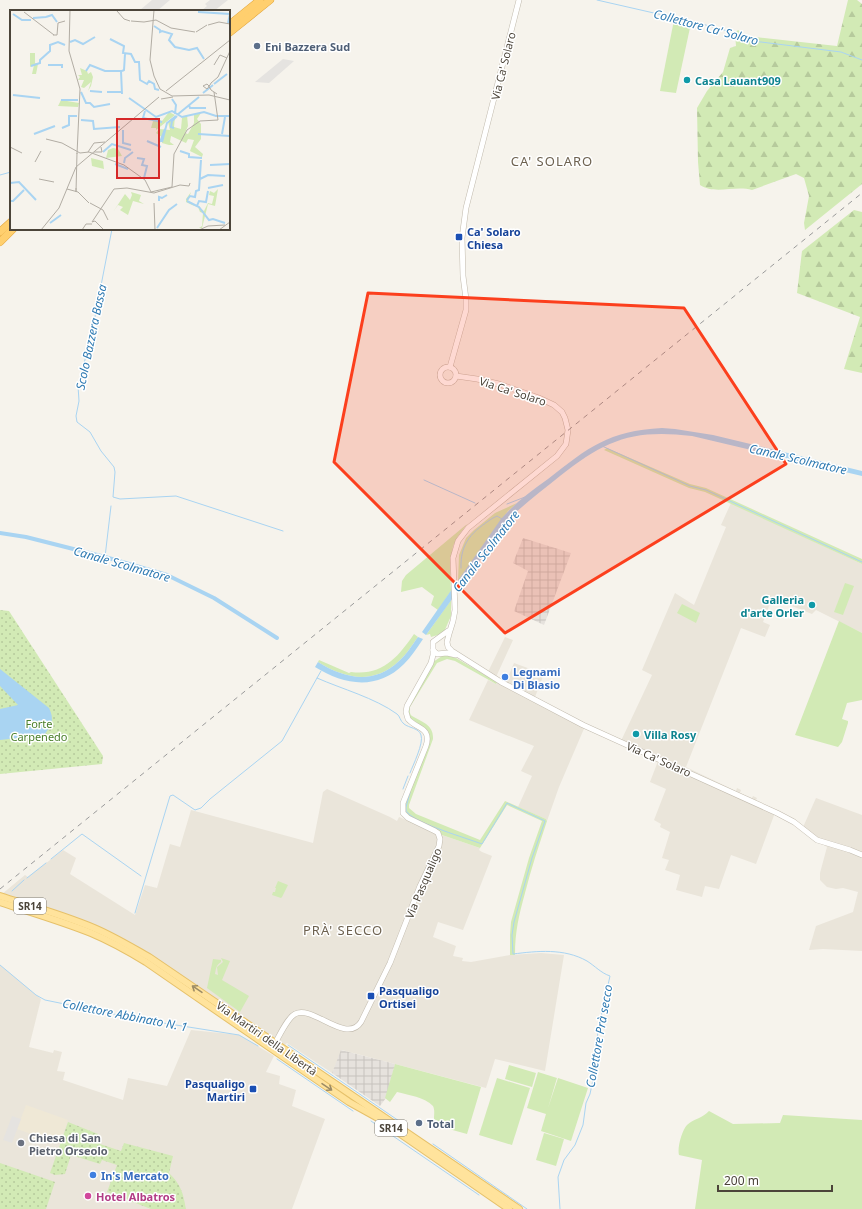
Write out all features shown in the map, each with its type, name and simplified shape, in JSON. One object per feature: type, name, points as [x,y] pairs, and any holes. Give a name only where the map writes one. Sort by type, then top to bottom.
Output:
[{"type":"highway","points":[[230,24],[260,0]]},
{"type":"highway","points":[[230,32],[270,0]]},
{"type":"highway","points":[[0,232],[10,223]]},
{"type":"highway","points":[[0,242],[12,230]]},
{"type":"main road","name":"Via Martiri della Libertà","points":[[0,896],[59,918],[110,941],[146,962],[349,1102],[376,1117],[509,1209]]},
{"type":"main road","name":"Via Martiri della Libertà","points":[[0,902],[94,928],[129,946],[170,971],[519,1209]]},
{"type":"street","name":"Via Ca' Solaro","points":[[442,654],[448,644],[450,628],[455,616],[453,554],[458,541],[464,533],[557,456],[566,444],[568,430],[562,412],[549,402],[493,382],[456,376],[452,383],[446,383],[440,376],[441,371],[450,367],[466,310],[462,271],[462,227],[519,0]]},
{"type":"street","points":[[450,367],[456,372],[456,376]]},
{"type":"street","points":[[433,650],[433,642],[440,638],[450,628]]},
{"type":"street","name":"Via Ca' Solaro","points":[[440,638],[459,656]]},
{"type":"street","name":"Via Ca' Solaro","points":[[433,650],[438,654],[452,654],[459,656],[515,690],[583,725],[777,813],[794,822],[817,840],[862,855]]},
{"type":"street","name":"Via Pasqualigo","points":[[272,1049],[287,1022],[293,1015],[298,1013],[308,1014],[345,1029],[352,1029],[359,1025],[390,963],[420,886],[439,846],[440,839],[438,833],[408,818],[402,810],[403,803],[426,746],[427,739],[424,730],[408,718],[406,708],[431,662],[433,650]]},
{"type":"street","name":"Via Pasqualigo","points":[[431,662],[442,654]]},
{"type":"highlighted area","points":[[368,293],[684,308],[786,464],[505,633],[334,462]]},
{"type":"shaded area","points":[[152,0],[170,0],[158,10],[140,10]]},
{"type":"shaded area","points":[[210,0],[228,0],[215,10],[202,10],[207,6],[205,4]]},
{"type":"shaded area","points":[[283,59],[294,61],[269,83],[255,82]]},
{"type":"shaded area","points":[[731,503],[862,564],[862,633],[816,610],[812,614],[772,598],[763,622],[770,625],[765,637],[741,628],[686,767],[736,791],[737,788],[741,790],[740,793],[752,798],[753,796],[757,798],[756,800],[776,810],[756,864],[731,855],[719,889],[705,886],[702,897],[676,890],[680,875],[665,870],[669,860],[662,858],[670,832],[660,827],[661,824],[654,820],[666,789],[650,782],[658,761],[620,743],[652,675],[642,670],[675,593],[694,605],[726,527],[721,525]]},
{"type":"shaded area","points":[[523,538],[571,553],[544,625],[514,611],[528,571],[513,563]]},
{"type":"shaded area","points":[[505,637],[513,640],[496,677],[506,682],[514,663],[544,674],[535,697],[586,724],[559,787],[547,821],[546,819],[518,807],[532,776],[521,771],[534,746],[469,720],[488,680],[496,684],[497,682],[486,676]]},
{"type":"shaded area","points":[[327,789],[397,821],[399,817],[442,835],[480,848],[479,850],[482,852],[492,856],[463,930],[438,922],[433,937],[456,946],[453,956],[463,958],[462,961],[471,962],[510,955],[541,953],[564,955],[545,1071],[495,1059],[486,1088],[342,1050],[332,1073],[287,1043],[285,1045],[171,968],[131,943],[113,934],[62,914],[2,894],[25,875],[28,877],[63,850],[76,858],[70,874],[135,915],[145,885],[157,888],[170,844],[180,847],[191,810],[313,843],[323,792]]},
{"type":"shaded area","points":[[816,798],[862,815],[862,951],[823,949],[809,950],[816,926],[853,912],[858,892],[843,888],[836,889],[827,887],[820,880],[820,873],[827,847],[803,831],[804,825]]},
{"type":"shaded area","points":[[0,965],[41,999],[29,1047],[53,1053],[54,1050],[62,1052],[57,1071],[65,1072],[63,1080],[123,1100],[128,1078],[167,1086],[191,1030],[240,1035],[274,1056],[266,1072],[280,1076],[279,1084],[296,1090],[292,1106],[325,1119],[292,1209],[0,1209]]},
{"type":"shaded area","points":[[341,1050],[395,1064],[386,1098],[380,1106],[332,1073]]},
{"type":"shaded area","points":[[26,1105],[68,1120],[60,1144],[17,1129]]},
{"type":"shaded area","points":[[12,1116],[21,1119],[12,1143],[3,1140]]},
{"type":"green space","points":[[848,0],[857,0],[862,4],[862,184],[805,230],[804,223],[809,196],[804,178],[796,174],[752,190],[719,190],[706,188],[700,185],[697,108],[707,91],[723,72],[730,48],[736,46],[735,33],[738,30],[746,36],[837,46]]},
{"type":"green space","points":[[674,20],[691,23],[676,93],[660,91]]},
{"type":"green space","points":[[854,210],[862,212],[862,373],[844,369],[860,317],[797,293],[802,251]]},
{"type":"green space","points":[[607,448],[690,484],[706,488],[862,559],[862,564],[705,492],[689,488],[604,450]]},
{"type":"green space","points":[[517,503],[508,511],[458,581],[459,555],[466,538],[495,513]]},
{"type":"green space","points":[[467,524],[453,546],[450,566],[451,591],[438,610],[431,605],[434,596],[422,587],[401,592],[402,581],[406,575]]},
{"type":"green space","points":[[845,583],[854,586],[843,615],[834,612]]},
{"type":"green space","points":[[451,600],[451,616],[444,632],[431,637],[430,634],[426,635]]},
{"type":"green space","points":[[682,604],[700,613],[696,623],[677,613]]},
{"type":"green space","name":"Forte Carpenedo","points":[[0,610],[9,611],[103,756],[102,764],[0,774]]},
{"type":"green space","points":[[839,621],[862,633],[862,700],[847,703],[842,719],[848,721],[848,723],[842,742],[838,747],[795,735]]},
{"type":"green space","points":[[414,634],[418,637],[399,661],[380,674],[359,677],[328,668],[318,662],[319,660],[349,673],[372,671],[381,668],[395,657]]},
{"type":"green space","points":[[442,656],[456,658],[497,682],[496,684],[455,661],[447,659],[437,663],[410,707],[411,715],[427,724],[432,730],[433,739],[409,808],[416,814],[480,840],[505,801],[546,819],[547,821],[519,916],[515,955],[510,955],[511,922],[529,858],[542,821],[507,805],[480,848],[442,835],[439,831],[409,817],[405,813],[405,803],[430,738],[428,731],[410,718],[408,709],[433,662]]},
{"type":"green space","points":[[278,881],[288,885],[281,898],[272,895],[273,892],[275,892]]},
{"type":"green space","points":[[221,958],[230,961],[222,980],[249,996],[240,1012],[207,988],[213,959],[221,960],[217,966],[215,974],[218,975],[217,967],[223,962]]},
{"type":"green space","points":[[395,1064],[481,1087],[467,1134],[438,1126],[438,1121],[434,1119],[433,1106],[426,1100],[397,1092],[390,1102],[385,1098]]},
{"type":"green space","points":[[509,1065],[536,1073],[532,1087],[505,1079]]},
{"type":"green space","points":[[538,1072],[557,1078],[548,1108],[558,1078],[588,1088],[571,1141],[541,1131],[546,1114],[527,1108]]},
{"type":"green space","points":[[497,1078],[530,1088],[512,1145],[479,1135]]},
{"type":"green space","points":[[709,1111],[733,1124],[780,1123],[783,1115],[862,1120],[862,1209],[695,1209],[702,1160],[679,1155],[679,1144],[685,1127]]},
{"type":"green space","points":[[68,1122],[98,1134],[100,1144],[121,1151],[124,1143],[173,1156],[169,1173],[181,1189],[186,1209],[151,1209],[107,1192],[117,1165],[102,1160],[100,1164],[71,1155],[65,1174],[55,1175],[50,1173]]},
{"type":"green space","points":[[544,1133],[564,1139],[556,1166],[536,1160]]},
{"type":"green space","points":[[0,1163],[55,1182],[46,1209],[0,1209]]},
{"type":"water","points":[[662,428],[713,435],[862,471],[862,476],[692,436],[653,434],[621,440],[606,446],[576,464],[513,515],[426,635],[422,632],[501,519],[523,498],[576,458],[600,443],[627,433]]},
{"type":"water","points":[[418,637],[423,639],[404,664],[394,673],[372,682],[349,681],[337,678],[315,667],[318,662],[328,668],[359,677],[380,674],[389,669],[402,658]]},
{"type":"water","points":[[0,669],[49,708],[52,719],[49,729],[44,735],[0,740],[0,709],[18,705],[0,686]]},
{"type":"waterway","name":"Collettore Ca' Solaro","points":[[597,0],[702,24],[735,33],[745,40],[841,52],[862,60]]},
{"type":"waterway","name":"Scolo Bazzera Bassa","points":[[0,175],[10,172]]},
{"type":"waterway","name":"Scolo Bazzera Bassa","points":[[112,230],[91,337],[78,386],[79,401],[76,416],[77,422],[90,432],[101,451],[114,467],[113,497],[120,499],[176,496],[283,531]]},
{"type":"waterway","points":[[602,446],[690,486],[706,490],[862,562]]},
{"type":"waterway","name":"Scolo Bazzera Bassa","points":[[424,480],[475,503]]},
{"type":"waterway","name":"Scolo Bazzera Bassa","points":[[507,504],[525,497]]},
{"type":"waterway","points":[[105,557],[111,506]]},
{"type":"waterway","points":[[461,568],[463,551],[469,538],[479,528],[493,518],[497,516],[502,519]]},
{"type":"waterway","name":"Canale Scolmatore","points":[[0,533],[26,537],[105,557],[167,575],[214,598],[277,638]]},
{"type":"waterway","name":"Collettore Prà secco","points":[[321,671],[317,678],[379,703],[397,714],[404,724],[416,729],[420,733],[422,739],[418,754],[410,773]]},
{"type":"waterway","points":[[135,913],[170,796],[173,795],[195,810],[201,808],[282,741],[317,678]]},
{"type":"waterway","name":"Collettore Prà secco","points":[[403,789],[408,776]]},
{"type":"waterway","name":"Collettore Prà secco","points":[[410,793],[406,810],[413,817],[432,826],[482,844],[507,803],[545,821],[532,858],[514,922],[512,935],[513,954],[541,951],[569,954],[587,961],[610,976],[598,1030],[594,1075],[590,1094],[586,1103],[583,1125],[575,1145],[564,1160],[558,1177],[560,1209]]},
{"type":"waterway","points":[[51,859],[82,834],[141,876]]},
{"type":"waterway","points":[[27,878],[46,863]]},
{"type":"waterway","points":[[12,891],[24,880]]},
{"type":"waterway","name":"Collettore Abbinato N. 1","points":[[0,965],[36,995],[45,1000],[138,1019],[239,1035],[258,1046]]},
{"type":"waterway","points":[[288,1045],[402,1123]]},
{"type":"waterway","name":"Collettore Abbinato N. 1","points":[[277,1059],[353,1111]]},
{"type":"waterway","name":"Collettore Abbinato N. 1","points":[[371,1121],[479,1195]]},
{"type":"waterway","points":[[433,1144],[527,1209]]},
{"type":"railway","points":[[0,889],[862,193]]},
{"type":"place","name":"Eni Bazzera Sud","points":[[257,46]]},
{"type":"place","name":"Casa Lauant909","points":[[687,80]]},
{"type":"place","name":"Ca' Solaro Chiesa","points":[[459,237]]},
{"type":"place","name":"Galleria d'arte Orler","points":[[812,605]]},
{"type":"place","name":"Legnami Di Blasio","points":[[505,677]]},
{"type":"place","name":"Villa Rosy","points":[[636,734]]},
{"type":"place","name":"Pasqualigo Ortisei","points":[[371,996]]},
{"type":"place","name":"Pasqualigo Martiri","points":[[253,1089]]},
{"type":"place","name":"Total","points":[[419,1123]]},
{"type":"place","name":"Chiesa di San Pietro Orseolo","points":[[21,1143]]},
{"type":"place","name":"In's Mercato","points":[[93,1175]]},
{"type":"place","name":"Hotel Albatros","points":[[88,1196]]},
{"type":"district","name":"CA' SOLARO","points":[[552,161]]},
{"type":"district","name":"PRÀ' SECCO","points":[[343,930]]}]
